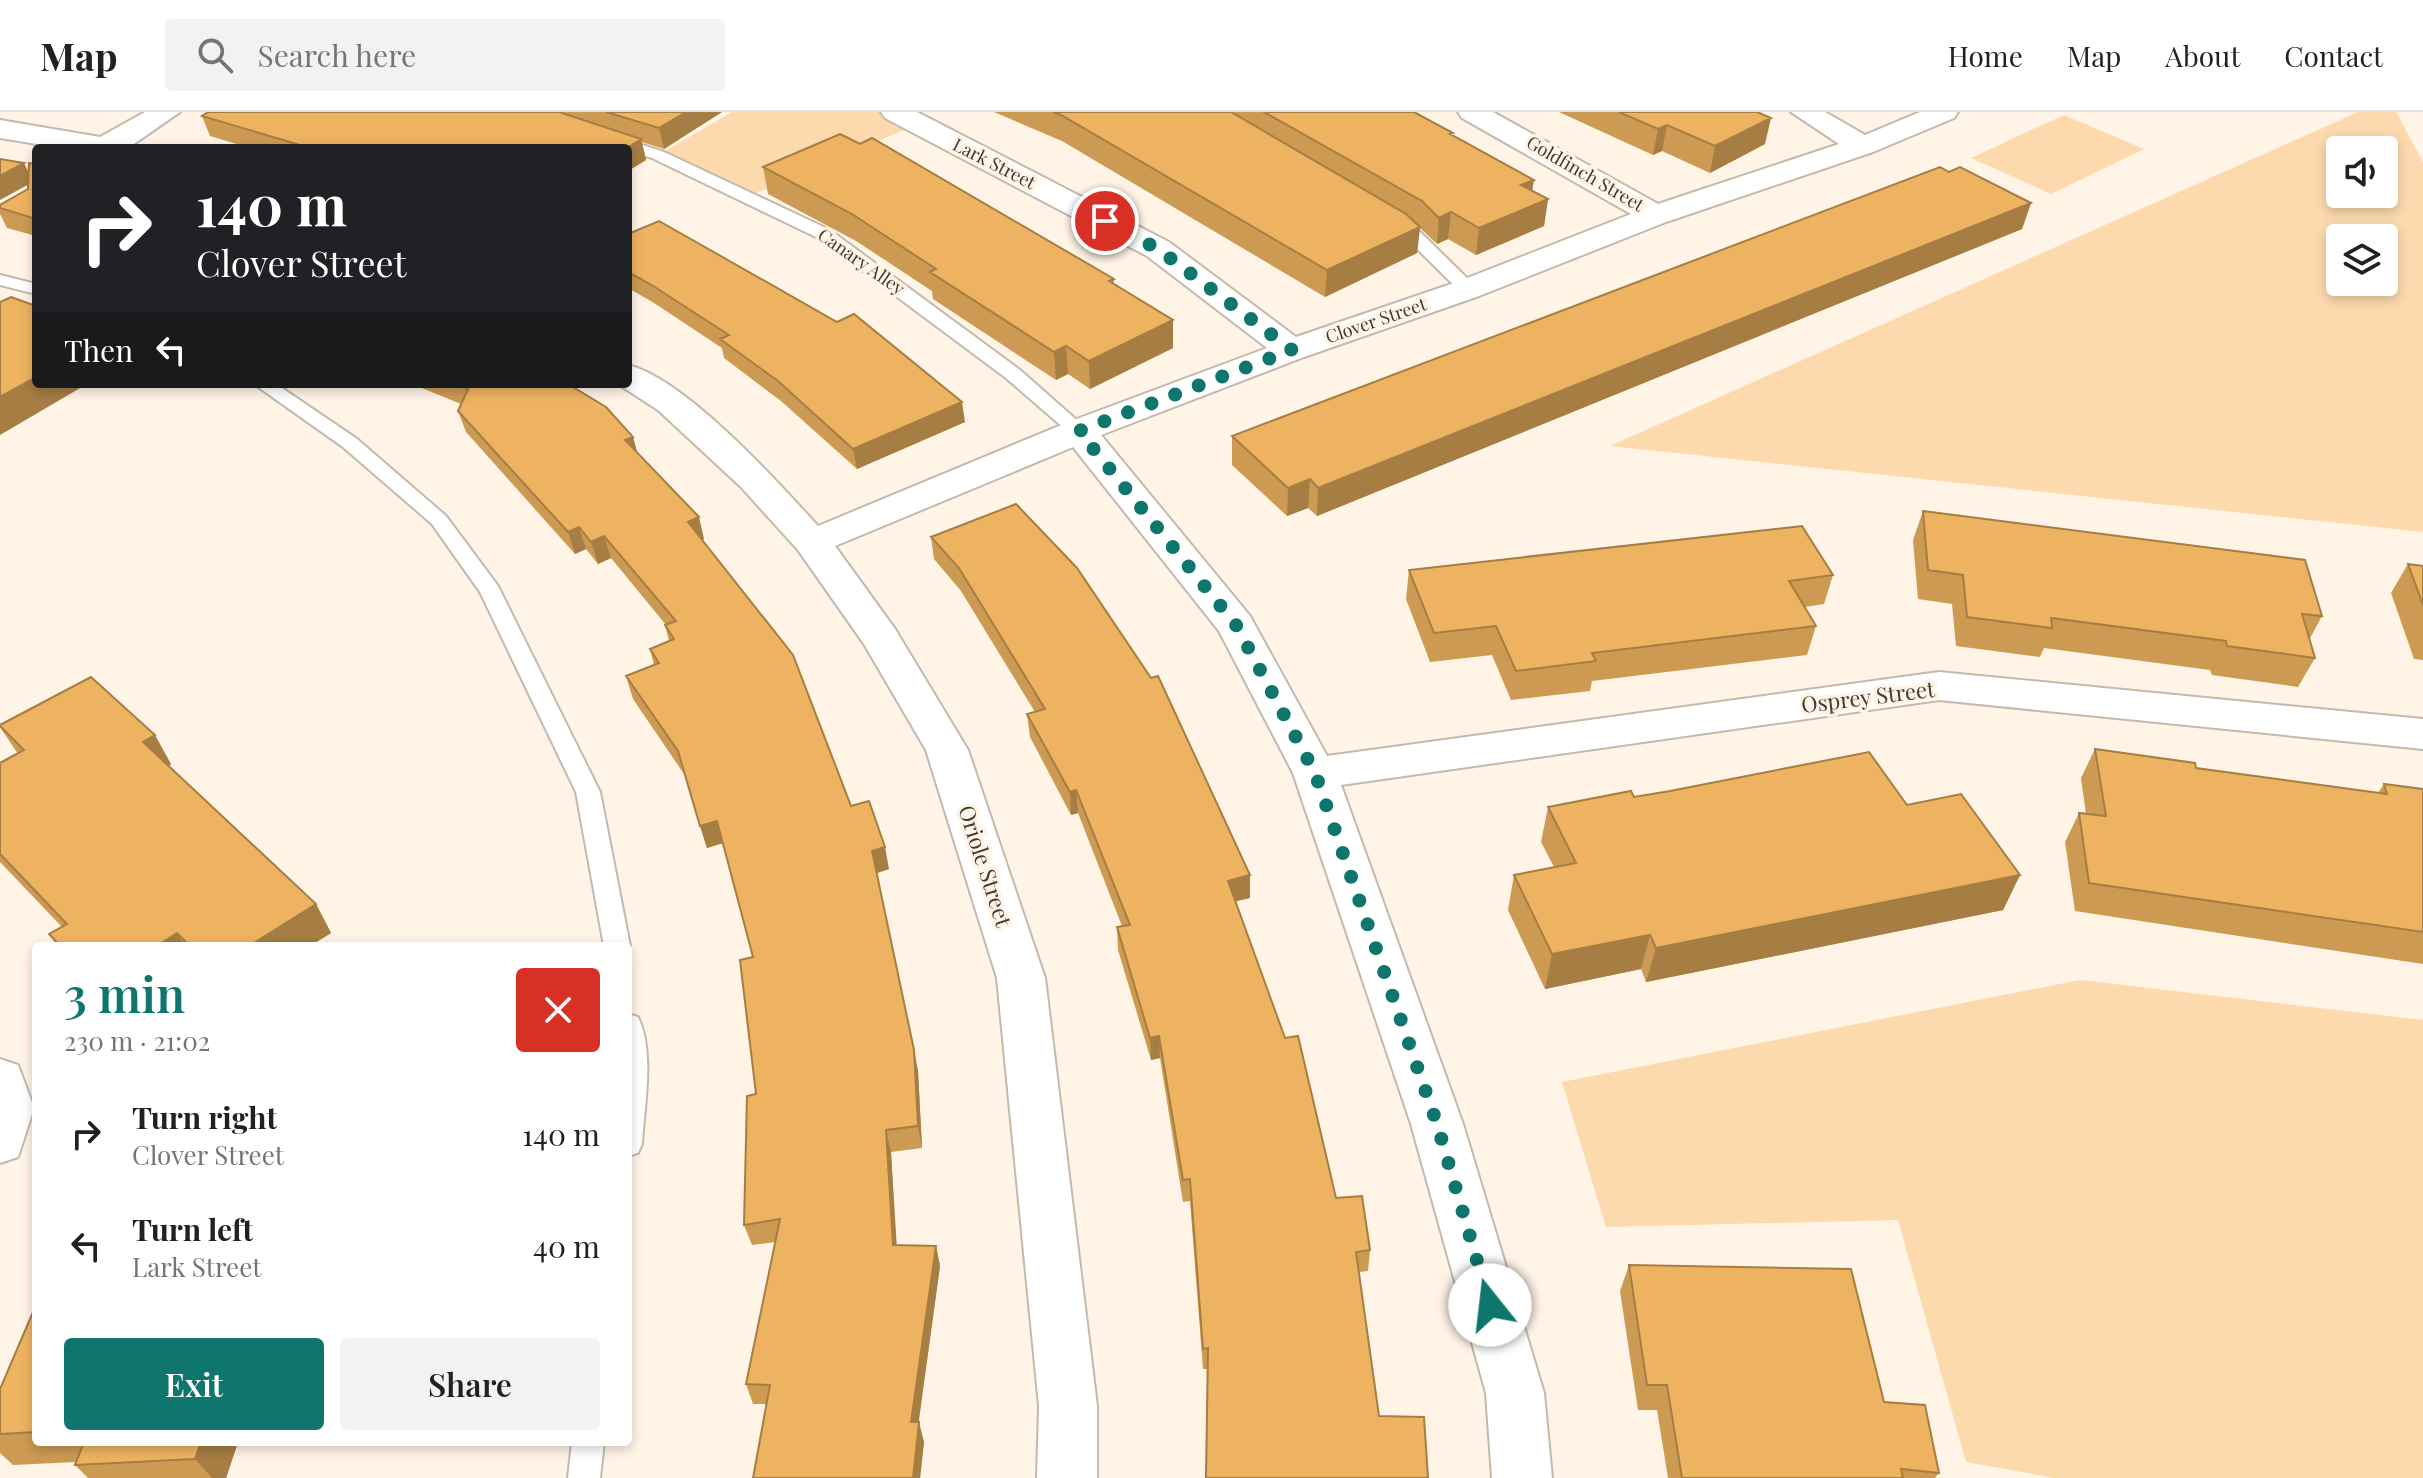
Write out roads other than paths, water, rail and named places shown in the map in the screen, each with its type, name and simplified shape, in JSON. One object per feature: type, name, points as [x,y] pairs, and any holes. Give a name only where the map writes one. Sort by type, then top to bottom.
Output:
[{"type":"street","points":[[112,144],[166,112]]},
{"type":"street","name":"Lark Street","points":[[895,112],[1158,249],[1292,350]]},
{"type":"street","name":"Goldfinch Street","points":[[1472,112],[1655,215]]},
{"type":"street","points":[[1805,112],[1863,146]]},
{"type":"street","name":"Clover Street","points":[[812,542],[1079,431],[1292,350],[1468,289],[1655,215],[1863,146],[1944,112]]},
{"type":"street","points":[[0,129],[89,144]]},
{"type":"street","name":"Oriole Street","points":[[632,378],[670,403],[754,479],[812,542],[881,638],[947,750],[1021,978],[1068,1406],[1067,1478]]},
{"type":"street","points":[[1079,431],[1236,625],[1315,773],[1437,1124],[1515,1393],[1522,1478]]},
{"type":"street","name":"Osprey Street","points":[[1315,773],[1939,686],[2423,734]]},
{"type":"street","points":[[0,1080],[8,1108],[0,1141]]},
{"type":"lane","name":"Canary Alley","points":[[598,136],[623,144]]},
{"type":"lane","name":"Canary Alley","points":[[632,147],[658,155],[824,234],[1013,374],[1079,431]]},
{"type":"lane","points":[[1376,212],[1412,234],[1468,289]]},
{"type":"lane","points":[[0,280],[32,288]]},
{"type":"lane","points":[[269,388],[350,443],[439,520],[490,591],[588,792],[616,942]]},
{"type":"lane","points":[[584,1478],[588,1446]]}]
